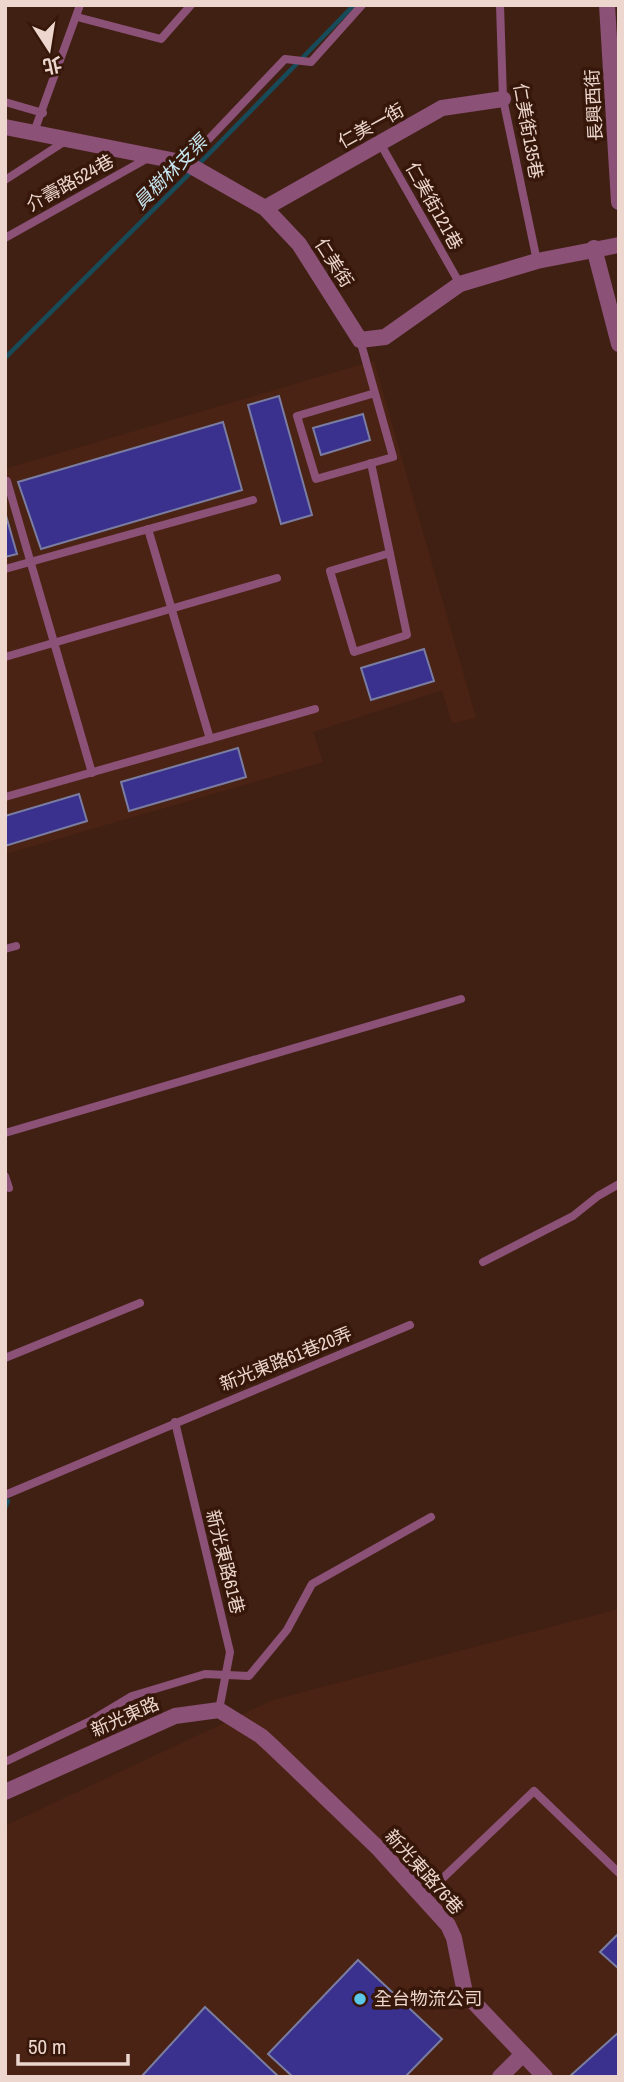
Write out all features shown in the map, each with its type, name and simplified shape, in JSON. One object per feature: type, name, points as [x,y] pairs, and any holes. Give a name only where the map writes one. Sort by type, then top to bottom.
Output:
[{"type":"street","name":"長興西街","points":[[607,5],[619,202]]},
{"type":"street","name":"仁美一街","points":[[265,208],[442,108],[503,99]]},
{"type":"street","name":"仁美街","points":[[5,127],[192,167],[265,208],[299,244],[360,340]]},
{"type":"street","points":[[360,340],[385,337],[460,284],[537,261],[619,245]]},
{"type":"street","points":[[594,248],[619,344]]},
{"type":"street","name":"新光東路76巷","points":[[219,1710],[261,1736],[379,1849],[448,1925],[454,1938],[465,1993],[545,2077]]},
{"type":"street","name":"新光東路","points":[[5,1792],[175,1716],[219,1710]]},
{"type":"street","points":[[500,2077],[523,2054]]},
{"type":"lane","points":[[34,132],[80,5]]},
{"type":"lane","points":[[77,18],[161,38],[191,5]]},
{"type":"lane","points":[[192,167],[285,59],[311,62],[362,5]]},
{"type":"lane","name":"仁美街135巷","points":[[500,5],[503,99],[537,261]]},
{"type":"lane","points":[[5,102],[43,113]]},
{"type":"lane","points":[[5,180],[68,139]]},
{"type":"lane","name":"仁美街121巷","points":[[380,143],[460,284]]},
{"type":"lane","name":"介壽路524巷","points":[[5,238],[150,156]]},
{"type":"lane","points":[[360,340],[394,457],[316,479],[297,416],[375,393]]},
{"type":"lane","points":[[371,463],[394,569],[407,635],[354,652],[330,571],[390,553]]},
{"type":"lane","points":[[7,481],[92,773]]},
{"type":"lane","points":[[5,569],[253,500]]},
{"type":"lane","points":[[148,529],[210,739]]},
{"type":"lane","points":[[5,657],[277,578]]},
{"type":"lane","points":[[5,797],[316,709]]},
{"type":"lane","points":[[5,949],[16,946]]},
{"type":"lane","points":[[5,1133],[461,999]]},
{"type":"lane","points":[[5,1176],[9,1188]]},
{"type":"lane","points":[[483,1262],[573,1216],[598,1196],[619,1184]]},
{"type":"lane","points":[[5,1358],[140,1303]]},
{"type":"lane","name":"新光東路61巷20弄","points":[[5,1495],[410,1325]]},
{"type":"lane","name":"新光東路61巷","points":[[175,1422],[230,1653],[219,1710]]},
{"type":"lane","points":[[5,1762],[92,1720],[132,1696],[205,1674],[249,1676],[287,1630],[312,1584],[431,1517]]},
{"type":"lane","points":[[423,1897],[534,1791],[619,1873]]},
{"type":"shaded area","points":[[374,361],[476,718],[452,723],[442,690],[313,732],[323,762],[5,854],[5,469]]},
{"type":"shaded area","points":[[619,1609],[619,2077],[5,2077],[5,1826],[273,1700]]},
{"type":"building","points":[[279,396],[312,515],[281,524],[248,405]]},
{"type":"building","points":[[363,414],[370,440],[321,455],[313,428]]},
{"type":"building","points":[[223,422],[242,490],[41,549],[18,482]]},
{"type":"building","points":[[5,512],[17,554],[5,557]]},
{"type":"building","points":[[424,649],[434,681],[371,700],[361,668]]},
{"type":"building","points":[[238,748],[246,777],[129,811],[121,782]]},
{"type":"building","points":[[79,794],[87,821],[5,846],[5,816]]},
{"type":"building","points":[[619,1933],[619,1969],[600,1952]]},
{"type":"building","name":"全台物流公司","points":[[358,1960],[442,2039],[405,2077],[293,2077],[268,2054]]},
{"type":"building","points":[[205,2007],[279,2077],[141,2077]]},
{"type":"building","points":[[619,2032],[619,2077],[569,2077]]},
{"type":"waterway","name":"員樹林支渠","points":[[198,165],[354,5]]},
{"type":"waterway","name":"員樹林支渠","points":[[5,358],[192,171]]},
{"type":"waterway","name":"員樹林支渠","points":[[5,1508],[8,1501]]},
{"type":"place","name":"全台物流公司","points":[[360,1999]]}]
